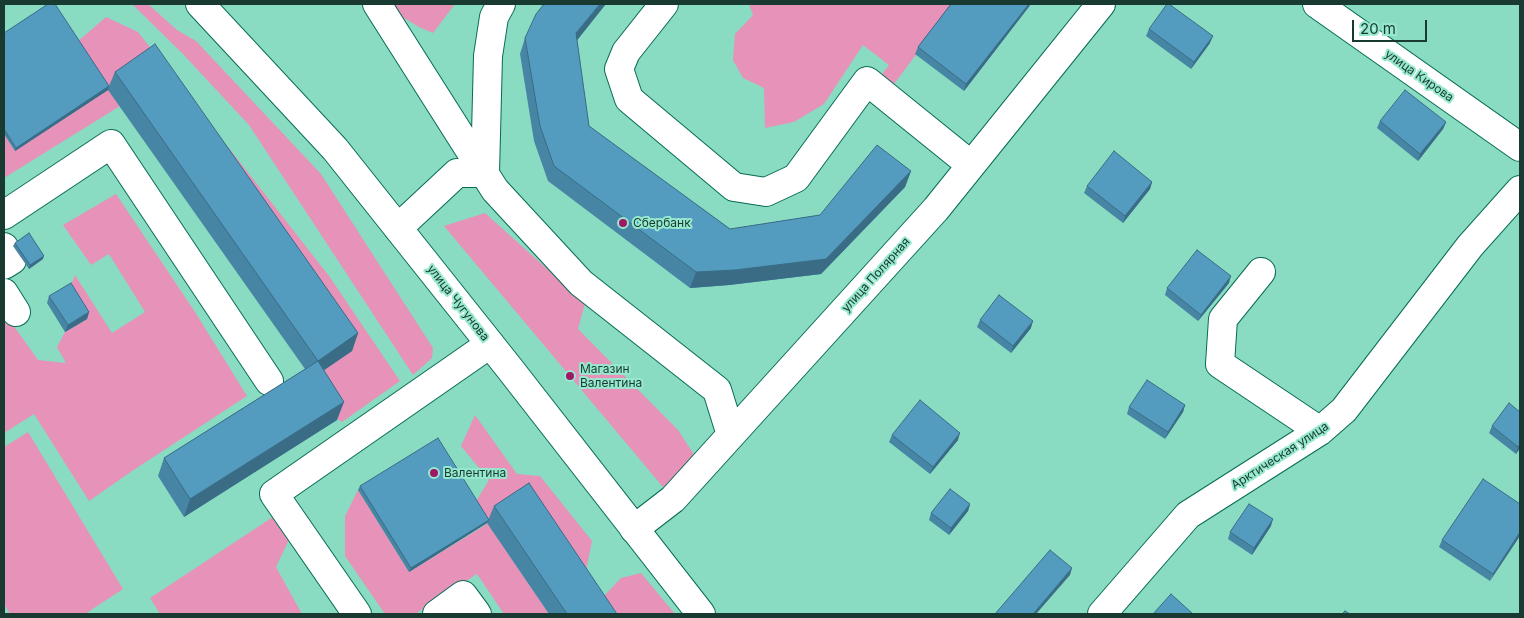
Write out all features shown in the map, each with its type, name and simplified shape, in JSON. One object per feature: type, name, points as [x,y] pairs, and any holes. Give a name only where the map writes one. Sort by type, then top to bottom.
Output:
[{"type":"street","name":"улица Чугунова","points":[[200,4],[335,149],[701,614]]},
{"type":"street","points":[[377,4],[495,190],[581,283],[717,390],[731,435]]},
{"type":"street","points":[[485,174],[488,56],[494,16],[501,4]]},
{"type":"street","points":[[664,4],[626,52],[619,69],[629,99],[734,187],[766,192],[796,178],[867,81],[971,165]]},
{"type":"street","name":"улица Полярная","points":[[634,529],[673,498],[936,209],[1101,4]]},
{"type":"street","name":"улица Кирова","points":[[1317,4],[1520,147]]},
{"type":"street","points":[[4,215],[111,144],[269,381]]},
{"type":"street","points":[[398,228],[457,173],[485,174]]},
{"type":"street","name":"Арктическая улица","points":[[1102,614],[1188,515],[1320,431],[1344,410],[1470,246],[1520,190]]},
{"type":"street","points":[[4,247],[12,260],[4,265]]},
{"type":"street","points":[[1261,272],[1223,319],[1220,364],[1320,431]]},
{"type":"street","points":[[357,614],[274,494],[490,344]]},
{"type":"street","points":[[436,614],[463,595],[476,614]]},
{"type":"shaded area","points":[[132,4],[148,4],[177,30],[196,41],[321,174],[433,348],[432,358],[413,375],[249,125],[182,53]]},
{"type":"shaded area","points":[[380,4],[455,4],[433,33]]},
{"type":"shaded area","points":[[749,4],[954,4],[885,96],[873,86],[889,65],[863,45],[824,104],[794,122],[765,128],[764,88],[743,78],[733,60],[735,34],[753,15]]},
{"type":"shaded area","points":[[106,17],[138,32],[329,276],[400,381],[342,422],[337,419],[311,379],[351,351],[120,106],[4,178],[4,134],[15,151],[77,42]]},
{"type":"shaded area","points":[[116,194],[195,312],[247,396],[89,501],[34,414],[4,433],[4,320],[8,318],[38,360],[66,363],[57,347],[65,332],[87,319],[69,290],[75,275],[112,333],[145,312],[109,254],[91,265],[63,225]]},
{"type":"shaded area","points":[[485,213],[585,303],[578,329],[678,430],[702,467],[673,499],[444,226]]},
{"type":"shaded area","points":[[475,415],[517,474],[540,476],[592,541],[586,571],[488,524],[549,614],[504,614],[477,574],[415,614],[385,614],[345,556],[345,516],[358,490],[409,572],[487,524],[475,503],[489,480],[461,446]]},
{"type":"shaded area","points":[[28,432],[123,589],[85,614],[10,614],[4,604],[4,447]]},
{"type":"shaded area","points":[[285,509],[296,525],[276,567],[302,614],[160,614],[150,598]]},
{"type":"shaded area","points":[[641,573],[675,614],[617,614],[604,596],[621,578]]},
{"type":"building","points":[[48,4],[55,4],[109,86],[16,148],[4,129],[4,33]]},
{"type":"building","points":[[544,4],[600,4],[576,33],[589,126],[730,229],[820,215],[877,145],[911,171],[826,259],[735,270],[696,272],[554,166],[540,126],[525,38],[536,14]]},
{"type":"building","points":[[951,4],[1029,4],[966,84],[918,47]]},
{"type":"building","points":[[1167,4],[1213,36],[1194,62],[1149,29]]},
{"type":"building","points":[[155,44],[358,333],[318,361],[115,72]]},
{"type":"building","points":[[1405,90],[1446,122],[1420,154],[1380,121]]},
{"type":"building","points":[[1114,151],[1152,182],[1125,216],[1087,186]]},
{"type":"building","points":[[29,233],[44,256],[30,265],[15,243]]},
{"type":"building","points":[[1197,250],[1231,276],[1201,315],[1167,288]]},
{"type":"building","points":[[71,283],[89,312],[68,325],[49,296]]},
{"type":"building","points":[[999,295],[1033,321],[1013,346],[980,320]]},
{"type":"building","points":[[318,361],[344,402],[190,499],[164,458]]},
{"type":"building","points":[[1147,380],[1185,405],[1168,432],[1129,407]]},
{"type":"building","points":[[920,400],[960,433],[933,467],[892,435]]},
{"type":"building","points":[[1509,403],[1520,412],[1520,444],[1518,447],[1492,426]]},
{"type":"building","points":[[438,438],[489,520],[411,568],[360,486]]},
{"type":"building","points":[[1483,479],[1520,504],[1520,532],[1493,574],[1442,540]]},
{"type":"building","points":[[529,483],[617,614],[567,614],[494,506]]},
{"type":"building","points":[[950,489],[970,504],[951,528],[931,513]]},
{"type":"building","points":[[1249,504],[1273,519],[1254,548],[1230,532]]},
{"type":"building","points":[[1050,550],[1072,568],[1033,614],[995,614]]},
{"type":"building","points":[[1171,594],[1193,614],[1153,614]]},
{"type":"place","name":"Сбербанк","points":[[623,223]]},
{"type":"place","name":"Магазин Валентина","points":[[570,376]]},
{"type":"place","name":"Валентина","points":[[434,473]]}]
